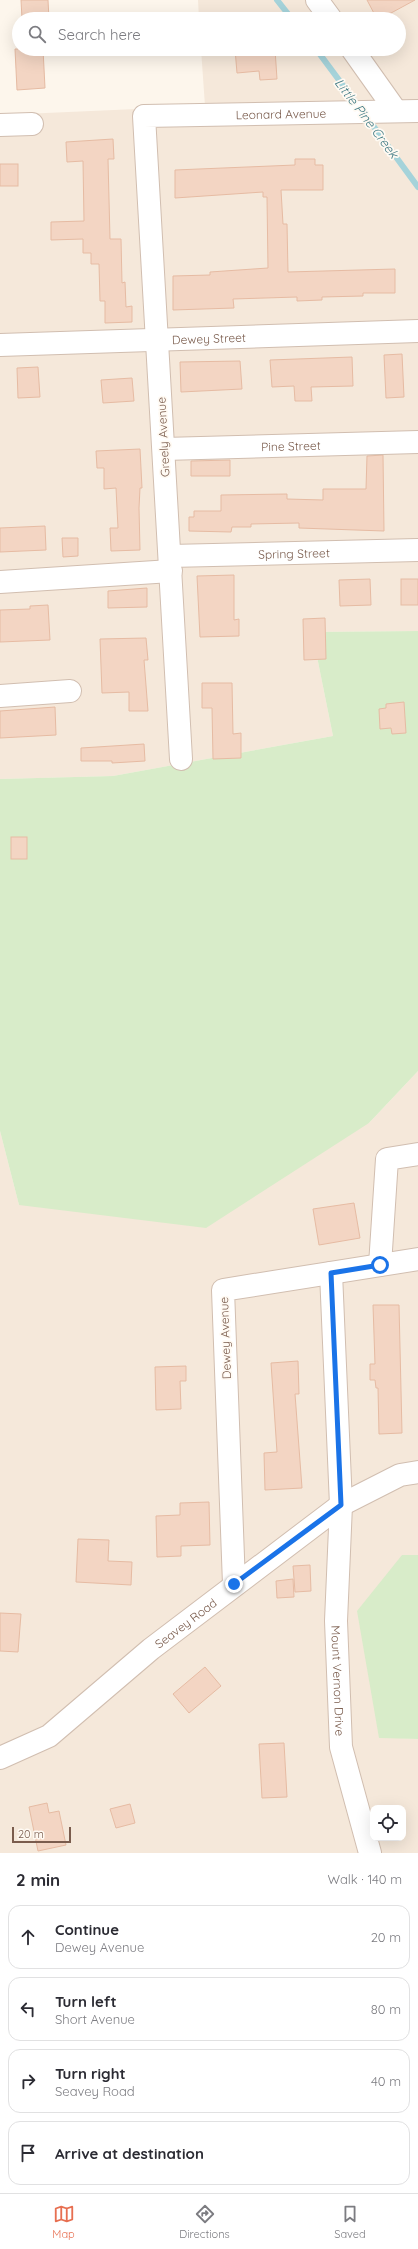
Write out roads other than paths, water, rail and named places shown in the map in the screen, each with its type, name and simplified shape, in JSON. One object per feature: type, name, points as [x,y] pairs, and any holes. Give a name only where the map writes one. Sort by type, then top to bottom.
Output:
[{"type":"street","points":[[317,0],[326,12]]},
{"type":"street","points":[[357,56],[396,111]]},
{"type":"street","name":"Leonard Avenue","points":[[144,116],[418,111]]},
{"type":"street","name":"Greely Avenue","points":[[144,116],[181,758]]},
{"type":"street","points":[[0,124],[32,124]]},
{"type":"street","name":"Dewey Street","points":[[0,344],[418,331]]},
{"type":"street","name":"Pine Street","points":[[164,449],[418,442]]},
{"type":"street","name":"Spring Street","points":[[0,582],[170,564],[418,550]]},
{"type":"street","points":[[0,696],[70,691]]},
{"type":"street","points":[[380,1265],[387,1159],[418,1154]]},
{"type":"street","name":"Dewey Avenue","points":[[234,1584],[223,1290],[418,1260]]},
{"type":"street","name":"Mount Vernon Drive","points":[[331,1273],[341,1505],[336,1621],[342,1747],[370,1853]]},
{"type":"street","name":"Seavey Road","points":[[0,1758],[49,1736],[151,1649],[234,1584],[341,1505],[400,1475],[418,1472]]},
{"type":"waterway","name":"Little Pine Creek","points":[[277,0],[286,12]]},
{"type":"waterway","name":"Little Pine Creek","points":[[321,56],[359,107]]},
{"type":"waterway","name":"Little Pine Creek","points":[[366,116],[418,187]]}]
